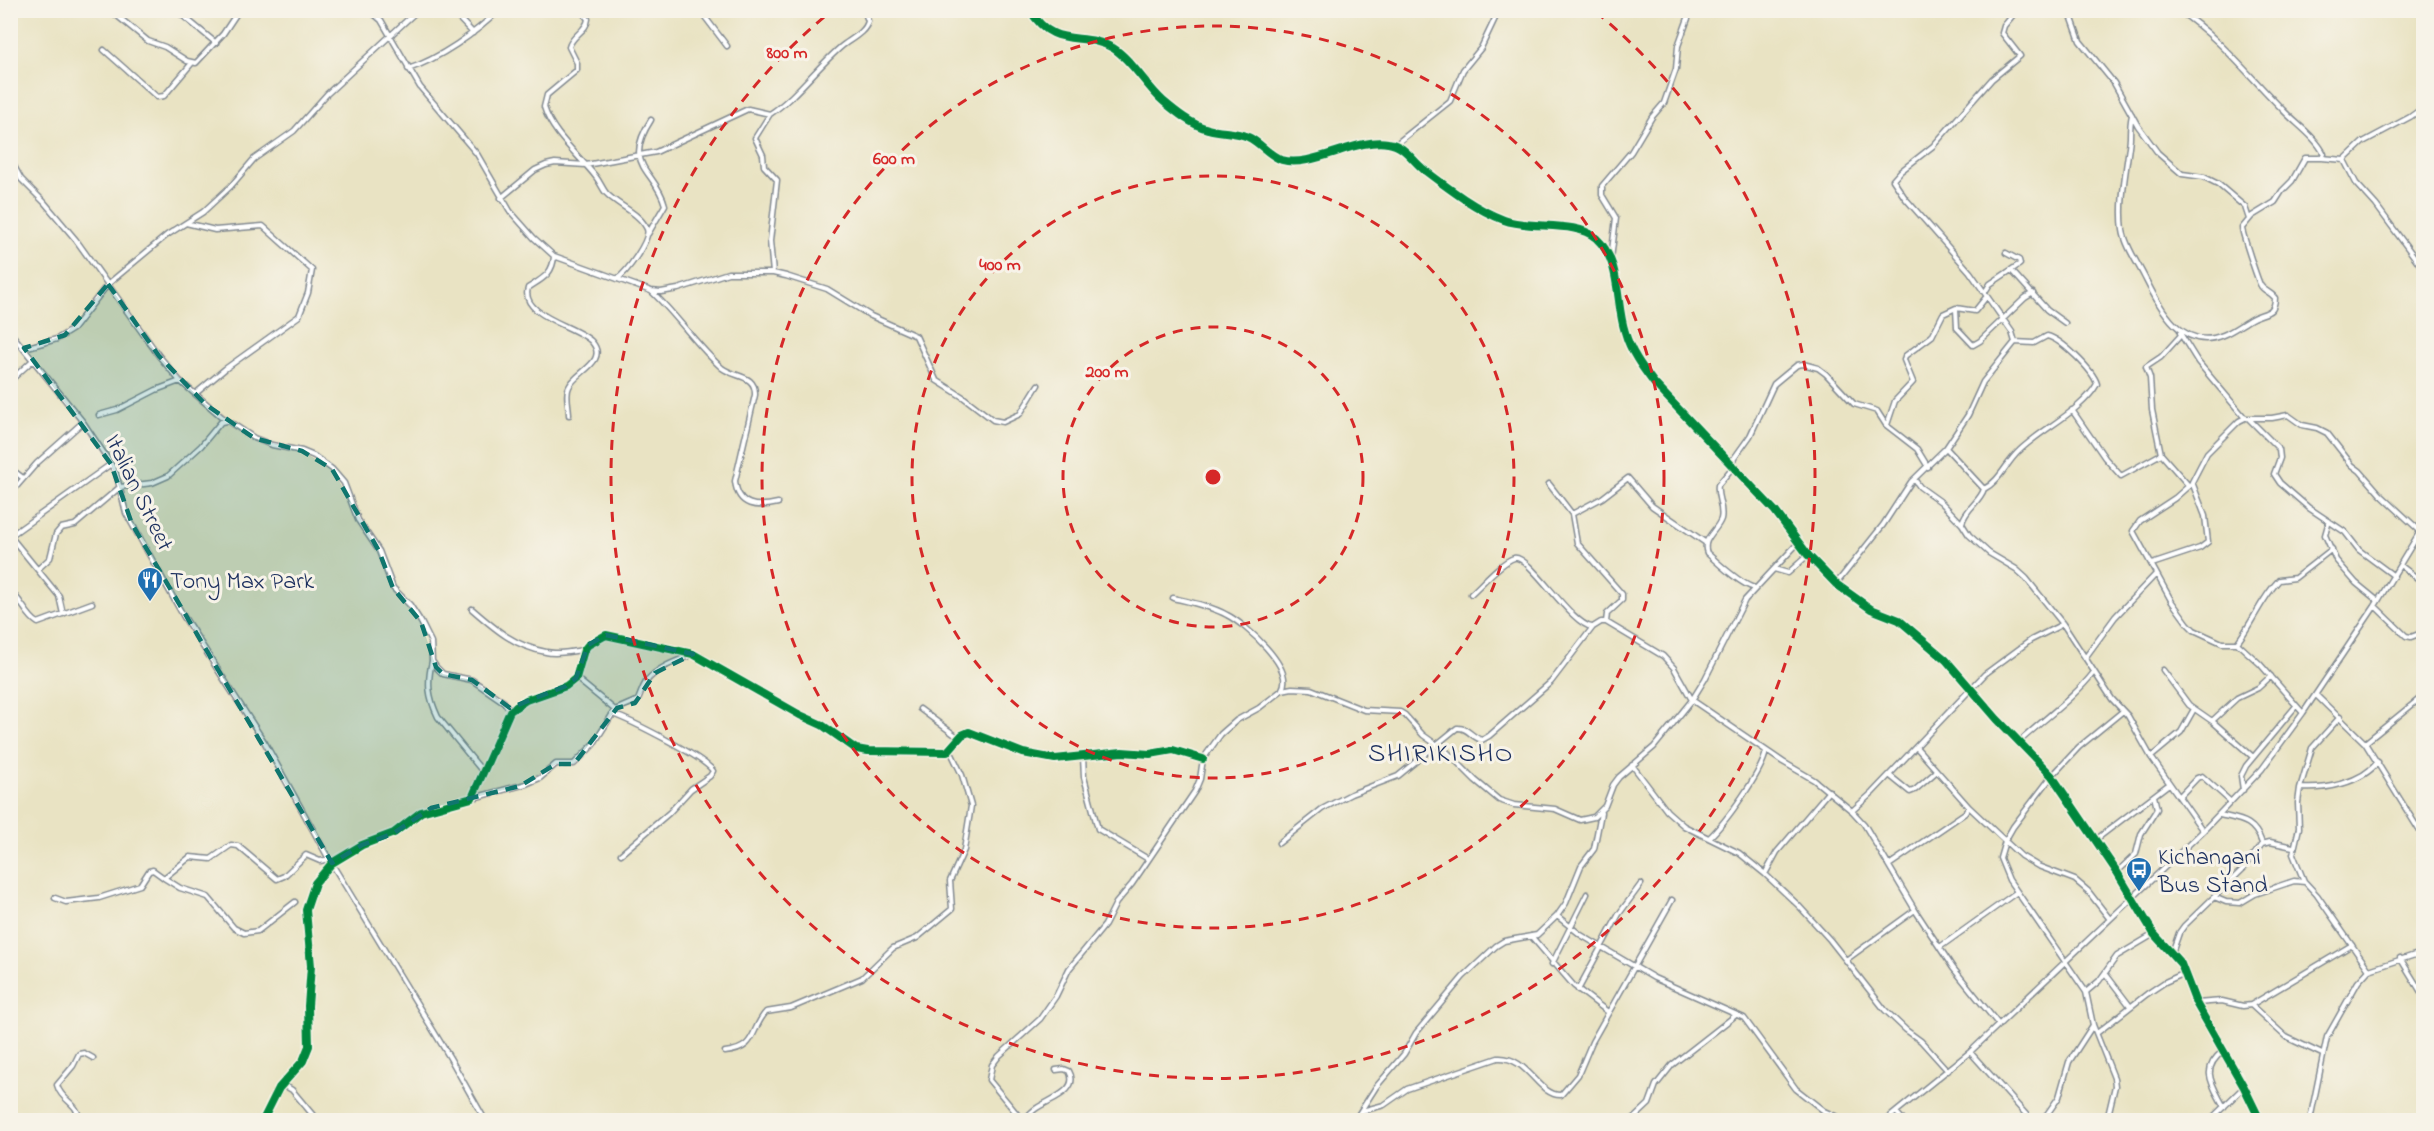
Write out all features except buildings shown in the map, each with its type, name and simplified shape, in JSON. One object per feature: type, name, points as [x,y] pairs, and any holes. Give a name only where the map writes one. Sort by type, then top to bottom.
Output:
[{"type":"street","points":[[110,10],[148,41],[192,63],[200,62],[239,10]]},
{"type":"street","points":[[176,10],[216,43]]},
{"type":"street","points":[[369,10],[381,20],[408,69],[443,117],[477,154],[501,198],[517,220],[554,256],[651,291],[668,292],[728,273],[774,273],[827,289],[871,316],[916,336],[936,380],[993,420],[1003,422],[1020,414],[1038,385]]},
{"type":"street","points":[[24,348],[65,335],[96,302],[108,284],[167,235],[196,217],[220,196],[255,159],[294,131],[327,93],[418,10]]},
{"type":"street","points":[[451,10],[473,33]]},
{"type":"street","points":[[408,69],[429,61],[473,33],[499,10]]},
{"type":"street","points":[[581,10],[588,19],[587,24],[570,41],[569,47],[577,63],[577,70],[547,95],[543,107],[550,122],[606,192],[638,216],[648,235]]},
{"type":"street","points":[[695,10],[705,17],[727,46]]},
{"type":"street","points":[[774,273],[770,241],[777,180],[765,169],[763,155],[755,138],[770,114],[866,27],[868,21],[864,10]]},
{"type":"street","points":[[1030,10],[1044,28],[1054,34],[1105,44],[1118,52],[1161,100],[1188,120],[1207,129],[1245,135],[1282,160],[1296,161],[1378,142],[1396,144],[1419,166],[1448,188],[1496,217],[1515,224],[1585,231],[1598,240],[1610,259]]},
{"type":"street","points":[[1396,144],[1450,101],[1463,70],[1480,48],[1499,10]]},
{"type":"street","points":[[1691,10],[1678,46],[1672,82],[1664,103],[1652,117],[1631,152],[1602,186],[1602,195],[1616,218],[1610,259],[1622,323],[1639,363],[1654,383],[1775,511],[1808,555],[1836,584],[1871,609],[1893,617],[1946,660],[1997,719],[2052,776],[2154,934],[2172,953],[2185,973],[2196,1003],[2260,1120]]},
{"type":"street","points":[[2015,342],[2012,332],[1970,272],[1905,198],[1893,180],[1933,146],[1992,79],[2020,56],[2002,33],[2004,26],[2017,10]]},
{"type":"street","points":[[2069,10],[2080,41],[2118,89],[2148,141],[2182,174],[2204,177],[2218,184],[2245,207],[2249,219]]},
{"type":"street","points":[[2178,10],[2220,42],[2283,111],[2319,145],[2324,154],[2321,158]]},
{"type":"street","points":[[104,50],[157,97],[164,96],[192,63]]},
{"type":"street","points":[[2177,329],[2188,335],[2211,338],[2222,335],[2258,315],[2270,313],[2275,298],[2260,285],[2241,234],[2242,228],[2249,219],[2273,205],[2292,181],[2305,158],[2344,160],[2363,142],[2424,107]]},
{"type":"street","points":[[501,198],[535,170],[546,165],[555,163],[585,165],[640,156],[670,147],[748,109],[770,114]]},
{"type":"street","points":[[2132,115],[2123,198],[2123,231],[2157,301],[2198,362],[2247,418],[2278,449],[2280,458],[2274,470],[2275,478],[2309,508],[2345,532],[2359,550],[2394,576]]},
{"type":"street","points":[[616,279],[624,273],[665,206],[661,195],[644,171],[640,156],[643,134],[651,120]]},
{"type":"street","points":[[10,159],[21,179],[76,240],[159,357],[180,381],[227,421],[254,438],[314,456],[332,469],[344,483],[358,520],[379,551],[393,588],[410,604],[431,642],[432,661],[427,685],[434,709],[483,773]]},
{"type":"street","points":[[2344,160],[2356,183],[2376,205],[2424,270]]},
{"type":"street","points":[[185,223],[216,230],[264,226],[312,270],[308,293],[299,316],[225,369],[195,394]]},
{"type":"street","points":[[1886,425],[1895,401],[1913,382],[1904,360],[1905,356],[1932,336],[1943,314],[1956,308],[1975,310],[1990,284],[2020,262],[2006,253]]},
{"type":"street","points":[[554,256],[550,271],[542,280],[528,288],[526,294],[537,311],[586,337],[596,349],[592,366],[573,381],[568,389],[569,414]]},
{"type":"street","points":[[2011,270],[2047,310],[2066,323]]},
{"type":"street","points":[[651,291],[671,309],[713,359],[728,372],[751,380],[754,384],[755,395],[735,481],[736,487],[738,494],[752,506],[778,503]]},
{"type":"street","points":[[1956,308],[1957,328],[1973,345],[2033,293]]},
{"type":"street","name":"Italian Street","points":[[10,332],[83,422],[111,464],[120,487],[126,513],[184,616],[252,724],[485,1120]]},
{"type":"street","points":[[2181,335],[2161,357],[2146,367],[2150,378],[2152,410],[2161,454],[2188,486]]},
{"type":"street","points":[[1962,524],[1964,516],[1984,489],[1994,482],[2019,451],[2072,410],[2092,392],[2097,384],[2091,373],[2057,339],[2047,336],[2034,343],[2015,342]]},
{"type":"street","points":[[1836,584],[1883,525],[1914,479],[1946,448],[1968,415],[1983,382],[2015,342]]},
{"type":"street","points":[[10,381],[33,360]]},
{"type":"street","points":[[1756,588],[1746,584],[1707,553],[1706,543],[1722,516],[1718,485],[1750,436],[1770,389],[1780,377],[1797,364],[1818,368],[1854,404],[1877,411],[1886,425],[1917,449],[1928,467]]},
{"type":"street","points":[[99,415],[117,410],[156,390],[180,381]]},
{"type":"street","points":[[2072,410],[2105,458],[2121,476],[2161,454]]},
{"type":"street","points":[[2303,713],[2271,676],[2237,643],[2222,643],[2194,630],[2182,617],[2156,574],[2134,528],[2140,521],[2175,498],[2192,482],[2207,453],[2239,421],[2247,418],[2288,415],[2302,425],[2323,430],[2352,465],[2420,531]]},
{"type":"street","points":[[38,569],[50,558],[58,530],[75,525],[120,487],[152,483],[168,476],[201,446],[219,424],[227,421]]},
{"type":"street","points":[[10,494],[37,463],[83,422]]},
{"type":"street","points":[[1946,448],[1984,489]]},
{"type":"street","points":[[63,614],[59,596],[10,536],[111,464]]},
{"type":"street","points":[[10,468],[23,478]]},
{"type":"street","points":[[1572,514],[1602,498],[1628,478],[1652,506],[1706,543]]},
{"type":"street","points":[[1914,479],[1919,486],[1941,502],[1969,535],[1989,553],[2022,575],[2063,624],[2112,699],[2123,711],[2169,784],[2203,831]]},
{"type":"street","points":[[2152,564],[2200,548],[2208,542],[2205,516],[2192,482]]},
{"type":"street","points":[[1549,484],[1572,514],[1577,543],[1622,594],[1622,600],[1607,614],[1606,622]]},
{"type":"street","points":[[2330,521],[2325,535],[2344,570],[2365,592],[2378,601]]},
{"type":"street","points":[[1887,1120],[1970,1052],[2131,896],[2203,831],[2262,770],[2316,695],[2375,606],[2424,525]]},
{"type":"street","points":[[1355,1120],[1376,1087],[1404,1054],[1416,1033],[1463,977],[1496,946],[1504,941],[1542,932],[1557,916],[1569,896],[1581,866],[1594,849],[1601,812],[1613,785],[1654,747],[1692,700],[1705,679],[1740,606],[1799,542]]},
{"type":"street","points":[[2237,643],[2262,601],[2279,579],[2295,578],[2332,549]]},
{"type":"street","points":[[1774,569],[1788,573],[1808,555]]},
{"type":"street","points":[[1471,594],[1504,565],[1518,558],[1533,570],[1578,619],[1588,627],[1593,627]]},
{"type":"street","points":[[2400,565],[2417,578],[2424,579]]},
{"type":"street","points":[[2085,658],[2115,617],[2156,574]]},
{"type":"street","points":[[10,591],[21,601],[36,622],[92,603]]},
{"type":"street","points":[[1056,1070],[1064,1068],[1069,1071],[1072,1079],[1071,1085],[1023,1120],[989,1080],[992,1065],[1040,1019],[1056,996],[1069,969],[1105,925],[1116,903],[1132,884],[1198,785],[1203,759],[1230,725],[1259,708],[1282,690],[1286,684],[1285,675],[1254,634],[1227,615],[1173,598]]},
{"type":"street","points":[[2375,606],[2406,636],[2411,637],[2424,632]]},
{"type":"street","points":[[472,609],[501,634],[547,653],[584,650]]},
{"type":"street","points":[[1279,843],[1328,805],[1398,776],[1457,728],[1466,729],[1478,739],[1482,740],[1489,736],[1551,682],[1593,627],[1606,622],[1663,656],[1674,668],[1692,700],[1829,791],[1852,811],[1864,824],[1914,910],[1953,968],[1999,1024]]},
{"type":"street","points":[[1852,811],[1917,747],[1991,668],[2031,640],[2063,624]]},
{"type":"street","points":[[472,798],[510,711],[526,700],[566,686],[576,678],[584,650],[598,638],[614,635],[693,654],[800,715],[822,725],[856,749],[868,751],[950,750],[966,733],[975,733],[1036,757],[1055,759],[1122,752],[1150,754],[1173,750],[1203,759]]},
{"type":"street","points":[[263,1120],[279,1088],[303,1061],[309,1046],[308,1006],[312,966],[306,910],[315,883],[331,861],[362,845],[394,833],[421,812],[526,784],[540,778],[556,764],[574,764],[593,745],[614,712],[634,703],[640,697],[645,682],[655,673],[693,654]]},
{"type":"street","points":[[432,661],[443,674],[462,676],[478,684],[504,702],[510,711]]},
{"type":"street","points":[[2163,670],[2194,709],[2212,721],[2253,757]]},
{"type":"street","points":[[2020,741],[2058,705],[2082,688],[2094,672]]},
{"type":"street","points":[[2212,721],[2237,698],[2258,688],[2271,676]]},
{"type":"street","points":[[576,678],[614,712],[708,764],[713,771],[621,854]]},
{"type":"street","points":[[1282,690],[1311,689],[1364,710],[1400,712],[1484,788],[1506,803],[1555,809],[1580,820],[1586,820],[1601,812]]},
{"type":"street","points":[[2316,695],[2365,743],[2424,838]]},
{"type":"street","points":[[2365,743],[2423,696]]},
{"type":"street","points":[[2243,790],[2241,776],[2253,757],[2296,706]]},
{"type":"street","points":[[920,709],[960,738]]},
{"type":"street","points":[[2151,757],[2181,732],[2194,709]]},
{"type":"street","points":[[2107,1120],[2115,1086],[2114,1078],[2093,1025],[2086,992],[2017,892],[2001,864],[2005,841],[2025,810],[2052,776],[2079,747],[2123,711]]},
{"type":"street","points":[[2340,717],[2312,748],[2300,788],[2299,828],[2293,854],[2305,882],[2317,895],[2369,970]]},
{"type":"street","points":[[1917,747],[1969,807],[2005,841],[2029,861],[2075,880],[2088,891],[2109,918]]},
{"type":"street","points":[[726,1052],[739,1050],[748,1043],[766,1012],[791,1008],[862,978],[893,948],[917,938],[952,909],[950,881],[964,850],[971,806],[962,775],[950,750]]},
{"type":"street","points":[[1709,838],[1718,829],[1765,759],[1766,751]]},
{"type":"street","points":[[1765,759],[1774,756]]},
{"type":"street","points":[[1083,757],[1084,777],[1098,829],[1148,859]]},
{"type":"street","points":[[2300,788],[2328,787],[2355,778],[2369,771],[2378,762]]},
{"type":"street","points":[[1632,765],[1667,811],[1684,826],[1739,853],[1766,874],[1815,923],[1885,1010],[1905,1030],[1921,1041],[1948,1071]]},
{"type":"street","points":[[1889,775],[1910,792],[1937,771]]},
{"type":"street","points":[[2179,796],[2202,776],[2231,802]]},
{"type":"street","points":[[2094,841],[2169,784]]},
{"type":"street","points":[[1766,874],[1777,852],[1829,791]]},
{"type":"street","points":[[2116,872],[2136,854],[2144,827],[2157,809],[2154,796]]},
{"type":"street","points":[[1889,865],[1965,813],[1969,807]]},
{"type":"street","points":[[2219,815],[2252,826],[2258,832],[2262,844]]},
{"type":"street","points":[[2172,953],[2182,928],[2244,868],[2262,844],[2270,842],[2293,847]]},
{"type":"street","points":[[164,878],[190,857],[211,859],[231,845],[238,846],[277,879],[284,876],[308,854],[320,861],[331,861]]},
{"type":"street","points":[[55,898],[66,902],[99,898],[136,886],[151,870],[180,888],[208,897],[230,924],[244,933],[258,931],[295,902]]},
{"type":"street","points":[[2214,897],[2226,902],[2240,903],[2255,894],[2294,881],[2305,882]]},
{"type":"street","points":[[1578,990],[1619,914],[1641,884]]},
{"type":"street","points":[[1940,947],[2017,892]]},
{"type":"street","points":[[1552,964],[1587,894]]},
{"type":"street","points":[[1362,1111],[1384,1105],[1407,1089],[1498,1058],[1512,1059],[1551,1093],[1561,1095],[1578,1075],[1608,1012],[1672,900]]},
{"type":"street","points":[[1846,960],[1914,910]]},
{"type":"street","points":[[1557,916],[1601,947],[1634,966],[1680,991],[1746,1020],[1766,1051],[1796,1089],[1824,1111],[1844,1120]]},
{"type":"street","points":[[2086,992],[2105,973],[2117,956],[2154,934]]},
{"type":"street","points":[[1531,936],[1552,964],[1578,990],[1608,1012]]},
{"type":"street","points":[[2196,1003],[2222,1000],[2242,1006],[2251,1005],[2352,945]]},
{"type":"street","points":[[2310,1120],[2327,1037],[2358,982],[2369,970],[2424,952]]},
{"type":"street","points":[[2400,958],[2424,997]]},
{"type":"street","points":[[2105,973],[2130,1006]]},
{"type":"street","points":[[2097,1033],[2165,982],[2185,973]]},
{"type":"street","points":[[2251,1005],[2286,1037],[2322,1054]]},
{"type":"street","points":[[1632,1120],[1649,1104],[1656,1085],[1672,1065],[1736,1016]]},
{"type":"street","points":[[2043,1120],[2059,1097],[2069,1062],[2093,1025]]},
{"type":"street","points":[[2223,1051],[2212,1061],[2210,1071],[2212,1083],[2224,1107]]},
{"type":"street","points":[[1970,1052],[2031,1120]]},
{"type":"street","points":[[79,1120],[77,1109],[59,1092],[57,1085],[73,1066],[79,1054],[84,1053],[93,1058]]},
{"type":"street","points":[[279,1088],[287,1087],[292,1090],[317,1120]]},
{"type":"street","points":[[2210,1120],[2244,1087]]},
{"type":"street","points":[[1896,1113],[1903,1120]]},
{"type":"highlighted area","points":[[108,284],[159,356],[205,404],[254,438],[302,451],[332,469],[379,551],[393,588],[421,622],[436,667],[443,674],[472,680],[510,708],[566,686],[576,678],[588,645],[606,635],[693,654],[655,673],[635,703],[617,708],[574,764],[556,764],[520,786],[431,808],[394,833],[362,845],[332,863],[132,524],[111,464],[24,348],[65,335]]},
{"type":"cycle path","points":[[1030,10],[1039,23],[1049,31],[1069,38],[1102,43],[1113,48],[1126,59],[1163,101],[1190,121],[1208,129],[1248,137],[1282,160],[1293,162],[1306,160],[1362,144],[1376,142],[1394,144],[1452,191],[1493,215],[1515,223],[1577,229],[1596,238],[1604,248],[1614,270],[1627,339],[1637,359],[1654,383],[1775,511],[1808,555],[1836,584],[1871,609],[1899,620],[1946,660],[1997,719],[2052,776],[2117,872],[2154,934],[2181,964],[2196,1003],[2260,1120]]},
{"type":"cycle path","points":[[263,1120],[279,1088],[303,1061],[309,1046],[308,1006],[311,966],[306,910],[315,883],[332,863],[362,845],[394,833],[421,812],[472,798],[510,711],[526,700],[566,686],[576,678],[584,650],[588,645],[606,635],[693,654],[800,715],[822,725],[856,749],[947,752],[962,735],[969,732],[1023,753],[1055,759],[1122,752],[1150,754],[1173,750],[1203,759]]},
{"type":"place","name":"Tony Max Park","points":[[150,603]]},
{"type":"place","name":"Kichangani Bus Stand","points":[[2139,893]]},
{"type":"district","name":"SHIRIKISHO","points":[[1441,752]]}]
